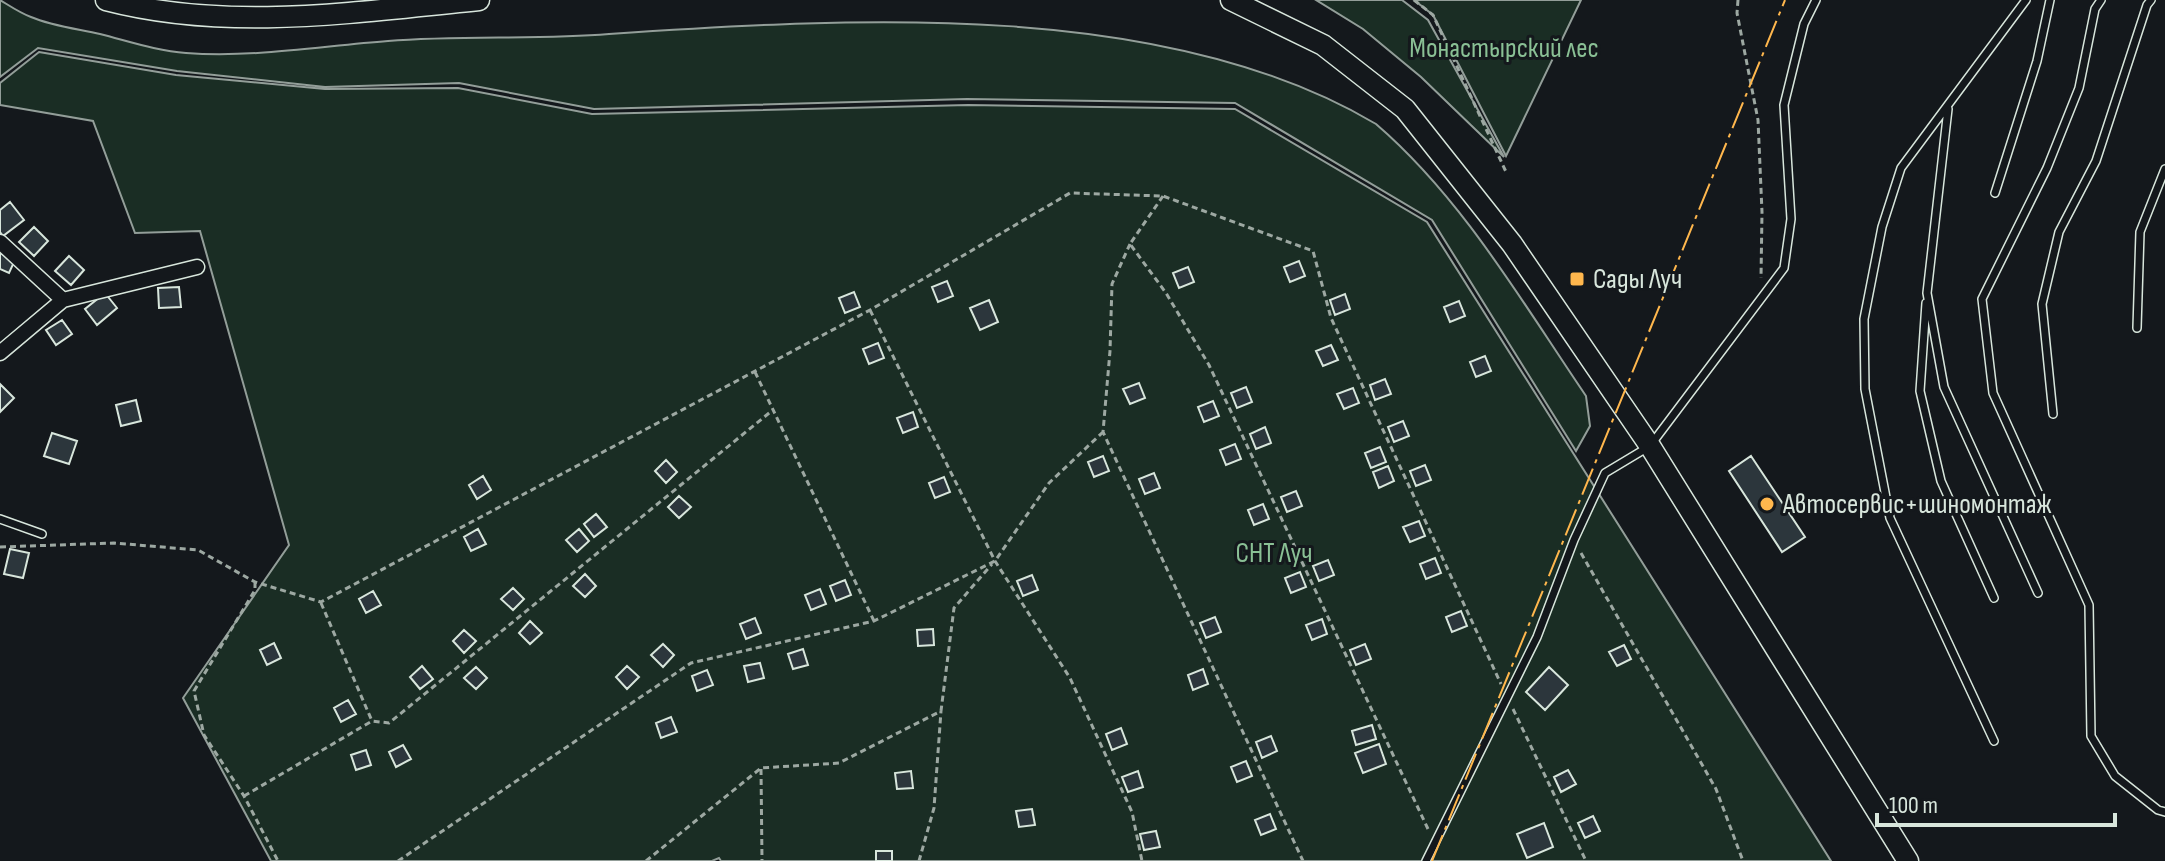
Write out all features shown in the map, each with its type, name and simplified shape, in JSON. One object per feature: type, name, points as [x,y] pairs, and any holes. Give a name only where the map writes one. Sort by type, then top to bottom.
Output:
[{"type":"main road","points":[[106,0],[150,12],[214,17],[296,17],[479,0]]},
{"type":"main road","points":[[1231,0],[1323,45],[1405,109],[1512,244],[1650,446],[1908,861]]},
{"type":"street","points":[[0,242],[63,300]]},
{"type":"street","points":[[0,353],[63,300],[197,267]]},
{"type":"lane","points":[[1426,861],[1537,637],[1574,540],[1605,473],[1650,446],[1784,268],[1791,219],[1784,105],[1804,24],[1816,0]]},
{"type":"lane","points":[[1994,741],[1890,518],[1865,389],[1864,319],[1882,227],[1901,168],[2026,0]]},
{"type":"lane","points":[[1995,193],[2037,61],[2050,0]]},
{"type":"lane","points":[[2101,0],[2095,9],[2079,88],[2047,168],[1982,299],[1993,393],[2089,605],[2091,736],[2115,776],[2158,810],[2165,812]]},
{"type":"lane","points":[[2053,414],[2042,304],[2059,232],[2096,161],[2122,76],[2151,0]]},
{"type":"lane","points":[[1948,107],[1927,293],[1920,391],[1941,481],[1994,598]]},
{"type":"lane","points":[[2137,328],[2140,232],[2165,169]]},
{"type":"lane","points":[[1927,293],[1944,387],[2038,593]]},
{"type":"lane","points":[[0,519],[42,534]]},
{"type":"path","points":[[1414,0],[1433,15],[1507,174]]},
{"type":"path","points":[[1738,0],[1737,13],[1758,120],[1762,212],[1761,278],[1756,305]]},
{"type":"path","points":[[0,547],[114,543],[198,550],[255,582],[321,602],[870,310],[1070,193],[1163,196],[1313,251],[1331,318],[1586,861]]},
{"type":"path","points":[[1163,196],[1130,244],[1112,284],[1103,432],[1303,861]]},
{"type":"path","points":[[1130,244],[1166,293],[1209,365],[1434,842]]},
{"type":"path","points":[[870,310],[995,561],[1070,678],[1132,812],[1142,861]]},
{"type":"path","points":[[754,371],[874,621]]},
{"type":"path","points":[[244,796],[372,721],[389,723],[774,409]]},
{"type":"path","points":[[919,861],[934,808],[941,711],[954,608],[995,561],[1049,483],[1103,432]]},
{"type":"path","points":[[1574,540],[1716,789],[1743,861]]},
{"type":"path","points":[[398,861],[691,663],[874,621],[995,561]]},
{"type":"path","points":[[255,582],[255,590],[194,691],[204,735],[244,796],[278,861]]},
{"type":"path","points":[[321,602],[372,721]]},
{"type":"path","points":[[646,861],[761,768],[839,763],[941,711]]},
{"type":"path","points":[[761,768],[762,861]]},
{"type":"green space","points":[[0,0],[23,14],[48,23],[186,53],[262,53],[416,39],[582,36],[805,23],[907,22],[1008,26],[1108,37],[1203,55],[1293,84],[1376,124],[1407,153],[1464,218],[1514,288],[1586,396],[1590,426],[1576,451],[1432,220],[1235,103],[967,99],[594,109],[459,83],[325,87],[177,71],[38,48],[0,77]]},
{"type":"green space","points":[[1316,0],[1402,0],[1428,20],[1504,157],[1421,77],[1363,29]]},
{"type":"green space","name":"Монастырский лес","points":[[1414,0],[1581,0],[1506,156],[1433,15]]},
{"type":"green space","name":"СНТ Луч","points":[[39,52],[176,75],[325,89],[458,88],[592,114],[968,105],[1235,109],[1427,222],[1831,861],[721,861],[719,858],[712,861],[271,861],[183,698],[289,545],[200,231],[135,233],[93,121],[0,105],[0,83]]},
{"type":"building","points":[[10,202],[24,220],[3,236],[0,232],[0,210]]},
{"type":"building","points":[[34,227],[48,241],[34,256],[19,242]]},
{"type":"building","points":[[0,253],[15,260],[9,273],[0,269]]},
{"type":"building","points":[[69,256],[84,270],[71,285],[55,271]]},
{"type":"building","points":[[1299,261],[1305,276],[1290,282],[1284,267]]},
{"type":"building","points":[[1188,267],[1194,282],[1179,288],[1173,273]]},
{"type":"building","points":[[947,281],[953,296],[938,302],[932,287]]},
{"type":"building","points":[[179,287],[181,307],[159,308],[158,288]]},
{"type":"building","points":[[854,292],[860,307],[845,313],[839,298]]},
{"type":"building","points":[[105,293],[117,308],[97,325],[85,309]]},
{"type":"building","points":[[1345,294],[1350,309],[1335,315],[1330,300]]},
{"type":"building","points":[[989,300],[998,322],[980,330],[970,308]]},
{"type":"building","points":[[1459,301],[1465,316],[1450,322],[1444,307]]},
{"type":"building","points":[[62,320],[72,334],[56,345],[46,330]]},
{"type":"building","points":[[878,343],[884,358],[869,364],[863,349]]},
{"type":"building","points":[[1331,345],[1338,360],[1323,366],[1316,351]]},
{"type":"building","points":[[1485,356],[1491,371],[1476,377],[1470,362]]},
{"type":"building","points":[[1385,379],[1391,394],[1375,400],[1370,385]]},
{"type":"building","points":[[1139,383],[1145,398],[1130,404],[1123,389]]},
{"type":"building","points":[[0,384],[14,398],[0,412]]},
{"type":"building","points":[[1246,387],[1252,402],[1237,408],[1231,393]]},
{"type":"building","points":[[1353,388],[1359,403],[1344,409],[1337,394]]},
{"type":"building","points":[[136,400],[141,421],[121,426],[116,405]]},
{"type":"building","points":[[1213,401],[1219,416],[1204,422],[1198,407]]},
{"type":"building","points":[[913,412],[918,427],[903,433],[897,418]]},
{"type":"building","points":[[1403,421],[1409,436],[1394,442],[1388,427]]},
{"type":"building","points":[[1265,427],[1271,443],[1256,449],[1250,434]]},
{"type":"building","points":[[52,433],[77,441],[69,464],[44,456]]},
{"type":"building","points":[[1235,444],[1241,459],[1226,465],[1220,450]]},
{"type":"building","points":[[1380,447],[1386,462],[1371,468],[1365,453]]},
{"type":"building","points":[[1103,456],[1109,471],[1094,477],[1088,462]]},
{"type":"building","name":"Автосервис+шиномонтаж","points":[[1751,456],[1805,537],[1782,552],[1729,471]]},
{"type":"building","points":[[666,460],[677,472],[666,483],[655,471]]},
{"type":"building","points":[[1425,465],[1431,480],[1416,486],[1410,471]]},
{"type":"building","points":[[1388,466],[1394,481],[1379,488],[1373,472]]},
{"type":"building","points":[[1154,473],[1160,488],[1145,494],[1139,479]]},
{"type":"building","points":[[483,476],[491,490],[477,499],[469,485]]},
{"type":"building","points":[[944,477],[950,492],[935,498],[929,483]]},
{"type":"building","points":[[1296,491],[1302,506],[1287,512],[1281,497]]},
{"type":"building","points":[[679,496],[691,507],[679,518],[668,507]]},
{"type":"building","points":[[1263,504],[1269,519],[1254,525],[1248,510]]},
{"type":"building","points":[[596,514],[607,527],[594,537],[584,524]]},
{"type":"building","points":[[1419,521],[1425,536],[1410,542],[1403,527]]},
{"type":"building","points":[[478,529],[486,544],[471,551],[464,537]]},
{"type":"building","points":[[579,529],[589,541],[577,552],[566,540]]},
{"type":"building","points":[[10,549],[29,553],[23,578],[4,574]]},
{"type":"building","points":[[1435,558],[1441,573],[1426,579],[1420,564]]},
{"type":"building","points":[[1328,560],[1334,575],[1319,581],[1313,566]]},
{"type":"building","points":[[1300,572],[1306,587],[1291,593],[1285,578]]},
{"type":"building","points":[[585,574],[596,586],[585,597],[573,586]]},
{"type":"building","points":[[1032,575],[1038,590],[1023,596],[1017,581]]},
{"type":"building","points":[[845,580],[851,595],[836,601],[830,586]]},
{"type":"building","points":[[513,588],[524,599],[513,610],[501,599]]},
{"type":"building","points":[[820,589],[826,604],[811,610],[805,595]]},
{"type":"building","points":[[373,591],[381,605],[366,613],[359,599]]},
{"type":"building","points":[[1461,611],[1467,626],[1452,632],[1446,617]]},
{"type":"building","points":[[1215,617],[1221,632],[1206,638],[1200,623]]},
{"type":"building","points":[[755,618],[761,633],[746,639],[740,624]]},
{"type":"building","points":[[1322,619],[1327,634],[1312,640],[1306,625]]},
{"type":"building","points":[[530,621],[542,633],[530,644],[519,633]]},
{"type":"building","points":[[933,629],[934,645],[918,646],[917,630]]},
{"type":"building","points":[[464,630],[476,641],[464,653],[453,641]]},
{"type":"building","points":[[274,643],[281,658],[267,665],[260,650]]},
{"type":"building","points":[[663,644],[674,655],[663,667],[651,655]]},
{"type":"building","points":[[1365,644],[1371,659],[1356,665],[1350,650]]},
{"type":"building","points":[[1624,645],[1631,659],[1617,666],[1609,652]]},
{"type":"building","points":[[803,649],[808,665],[793,669],[788,654]]},
{"type":"building","points":[[760,663],[764,678],[748,682],[744,666]]},
{"type":"building","points":[[422,666],[433,679],[420,689],[410,677]]},
{"type":"building","points":[[627,666],[639,677],[627,689],[616,677]]},
{"type":"building","points":[[476,667],[487,678],[476,689],[464,678]]},
{"type":"building","points":[[1549,667],[1568,685],[1545,710],[1526,692]]},
{"type":"building","points":[[1203,669],[1208,684],[1193,690],[1188,675]]},
{"type":"building","points":[[707,670],[713,685],[697,691],[692,676]]},
{"type":"building","points":[[348,700],[356,714],[341,722],[334,708]]},
{"type":"building","points":[[671,717],[677,732],[661,738],[656,723]]},
{"type":"building","points":[[1372,725],[1376,739],[1356,745],[1352,731]]},
{"type":"building","points":[[1121,728],[1127,744],[1112,750],[1106,734]]},
{"type":"building","points":[[1271,736],[1277,751],[1262,758],[1256,742]]},
{"type":"building","points":[[1379,744],[1386,764],[1363,773],[1355,753]]},
{"type":"building","points":[[403,745],[411,759],[396,767],[389,752]]},
{"type":"building","points":[[366,750],[371,765],[356,770],[351,755]]},
{"type":"building","points":[[1246,761],[1252,776],[1237,782],[1231,767]]},
{"type":"building","points":[[1568,770],[1576,784],[1561,792],[1554,777]]},
{"type":"building","points":[[911,771],[913,788],[897,789],[895,773]]},
{"type":"building","points":[[1138,771],[1143,787],[1128,792],[1122,777]]},
{"type":"building","points":[[1032,809],[1035,825],[1019,827],[1016,811]]},
{"type":"building","points":[[1270,814],[1276,829],[1261,835],[1255,820]]},
{"type":"building","points":[[1593,816],[1600,831],[1585,838],[1578,823]]},
{"type":"building","points":[[1544,823],[1553,847],[1527,858],[1517,834]]},
{"type":"building","points":[[1156,831],[1160,847],[1144,850],[1140,834]]},
{"type":"building","points":[[876,851],[892,851],[892,861],[876,861]]},
{"type":"power","points":[[1432,861],[1785,0]]},
{"type":"place","name":"Сады Луч","points":[[1577,279]]},
{"type":"place","name":"Автосервис+шиномонтаж","points":[[1767,504]]}]
